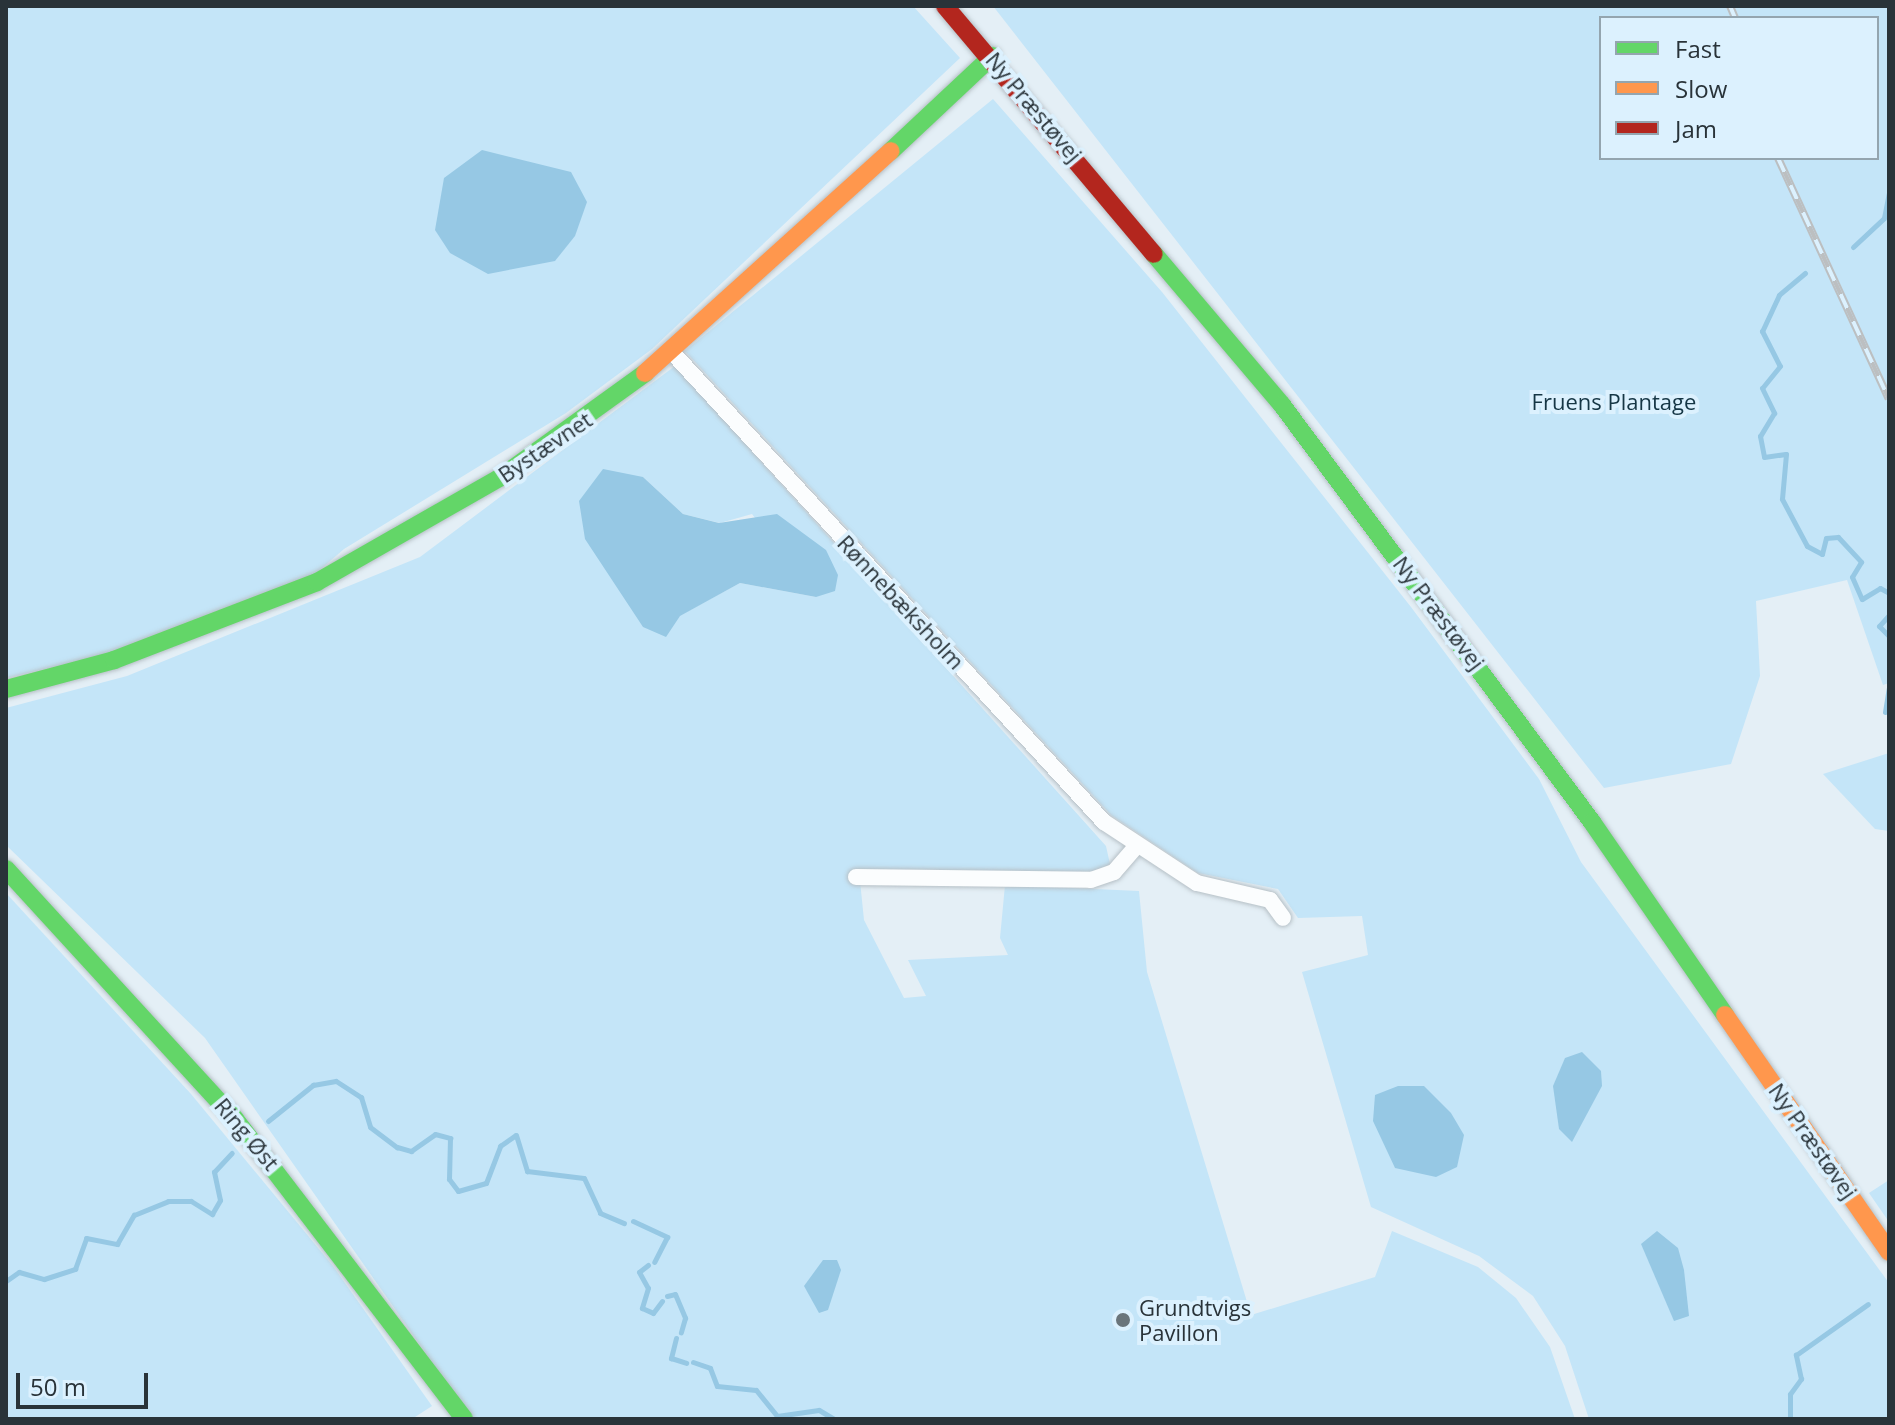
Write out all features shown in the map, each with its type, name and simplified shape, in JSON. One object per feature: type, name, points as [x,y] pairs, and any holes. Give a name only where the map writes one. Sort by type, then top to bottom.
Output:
[{"type":"street","name":"Ny Præstøvej","points":[[945,6],[992,56],[1282,405],[1464,646],[1889,1252]]},
{"type":"street","name":"Bystævnet","points":[[6,689],[114,660],[317,582],[501,477],[671,351],[992,56]]},
{"type":"street","name":"Rønnebæksholm","points":[[671,351],[1104,822],[1197,883],[1259,895],[1283,918]]},
{"type":"street","points":[[856,877],[1091,880],[1114,872],[1137,846]]},
{"type":"street","name":"Ring Øst","points":[[6,869],[235,1119],[464,1419]]},
{"type":"green space","points":[[6,6],[913,6],[960,58],[652,349],[566,413],[344,549],[314,575],[108,654],[6,678]]},
{"type":"green space","name":"Fruens Plantage","points":[[993,6],[1889,6],[1889,683],[1883,685],[1847,580],[1756,601],[1760,676],[1731,764],[1604,788]]},
{"type":"green space","points":[[993,99],[1162,292],[1411,607],[1539,779],[1581,862],[1889,1283],[1889,1419],[1589,1419],[1565,1346],[1533,1296],[1479,1256],[1371,1207],[1302,972],[1368,955],[1362,916],[1298,918],[1278,889],[1198,873],[1111,815],[685,351]]},
{"type":"green space","points":[[675,366],[1106,846],[1110,864],[1091,875],[859,871],[864,920],[904,998],[926,996],[908,960],[1008,955],[1000,938],[1005,885],[1139,891],[1147,972],[1251,1315],[1375,1277],[1392,1231],[1478,1267],[1516,1298],[1550,1347],[1575,1419],[472,1419],[205,1038],[6,845],[6,708],[127,676],[420,557]],"holes":[[[643,477],[683,514],[720,523],[752,514],[816,597],[740,583],[679,616]]]},
{"type":"green space","points":[[1889,753],[1889,831],[1875,829],[1823,774]]},
{"type":"green space","points":[[6,893],[191,1094],[333,1266],[432,1406],[412,1419],[6,1419]]},
{"type":"green space","points":[[1889,1180],[1889,1222],[1869,1193]]},
{"type":"shaded area","points":[[482,150],[571,172],[587,202],[575,236],[555,261],[488,274],[450,253],[435,230],[444,178]]},
{"type":"shaded area","points":[[603,469],[643,477],[683,514],[719,523],[777,514],[826,550],[838,575],[835,591],[816,597],[740,583],[680,616],[666,637],[643,627],[585,539],[579,501]]},
{"type":"shaded area","points":[[1582,1052],[1601,1071],[1602,1086],[1572,1142],[1559,1129],[1553,1086],[1565,1058]]},
{"type":"shaded area","points":[[1398,1086],[1424,1086],[1451,1113],[1464,1135],[1457,1167],[1436,1177],[1395,1168],[1373,1121],[1375,1095]]},
{"type":"shaded area","points":[[1657,1231],[1678,1248],[1684,1270],[1689,1316],[1674,1321],[1641,1244]]},
{"type":"shaded area","points":[[823,1260],[837,1260],[841,1270],[828,1310],[819,1313],[804,1286]]},
{"type":"waterway","points":[[1853,247],[1884,218],[1889,193]]},
{"type":"waterway","points":[[1805,273],[1779,295],[1762,331],[1780,366],[1762,388],[1774,413],[1760,436],[1764,457],[1786,454],[1782,499],[1807,546],[1822,554],[1826,538],[1838,537],[1861,562],[1852,577],[1862,599],[1880,588],[1889,593]]},
{"type":"waterway","points":[[1889,615],[1879,626],[1889,636]]},
{"type":"waterway","points":[[1885,712],[1889,688]]},
{"type":"waterway","points":[[268,1121],[313,1085],[336,1081],[361,1097],[370,1127],[397,1147],[411,1151],[435,1134],[450,1138],[449,1179],[458,1191],[486,1183],[500,1146],[516,1135],[527,1171],[584,1178],[600,1213],[624,1223]]},
{"type":"waterway","points":[[6,1281],[19,1272],[44,1279],[75,1269],[86,1238],[117,1244],[134,1215],[168,1201],[191,1201],[212,1214],[220,1200],[214,1172],[232,1153]]},
{"type":"waterway","points":[[633,1221],[667,1237],[654,1262]]},
{"type":"waterway","points":[[648,1265],[639,1272],[648,1288],[642,1308],[653,1313],[662,1301]]},
{"type":"waterway","points":[[667,1296],[675,1294],[685,1318],[681,1332]]},
{"type":"waterway","points":[[1790,1419],[1790,1394],[1801,1379],[1796,1355],[1868,1304]]},
{"type":"waterway","points":[[676,1338],[671,1358],[686,1363]]},
{"type":"waterway","points":[[693,1362],[710,1368],[717,1386],[756,1390],[777,1416],[819,1410],[834,1419]]},
{"type":"railway","points":[[1730,6],[1734,16]]},
{"type":"railway","points":[[1779,160],[1889,399]]},
{"type":"traffic: fast","points":[[891,151],[992,56]]},
{"type":"traffic: fast","points":[[1154,254],[1282,405],[1592,822],[1725,1015]]},
{"type":"traffic: fast","points":[[6,689],[114,660],[317,582],[501,477],[645,373]]},
{"type":"traffic: fast","points":[[6,869],[235,1119],[464,1419]]},
{"type":"traffic: slow","points":[[645,373],[891,151]]},
{"type":"traffic: slow","points":[[1725,1015],[1889,1252]]},
{"type":"traffic: jam","points":[[945,6],[1154,254]]},
{"type":"place","name":"Grundtvigs Pavillon","points":[[1123,1320]]}]
